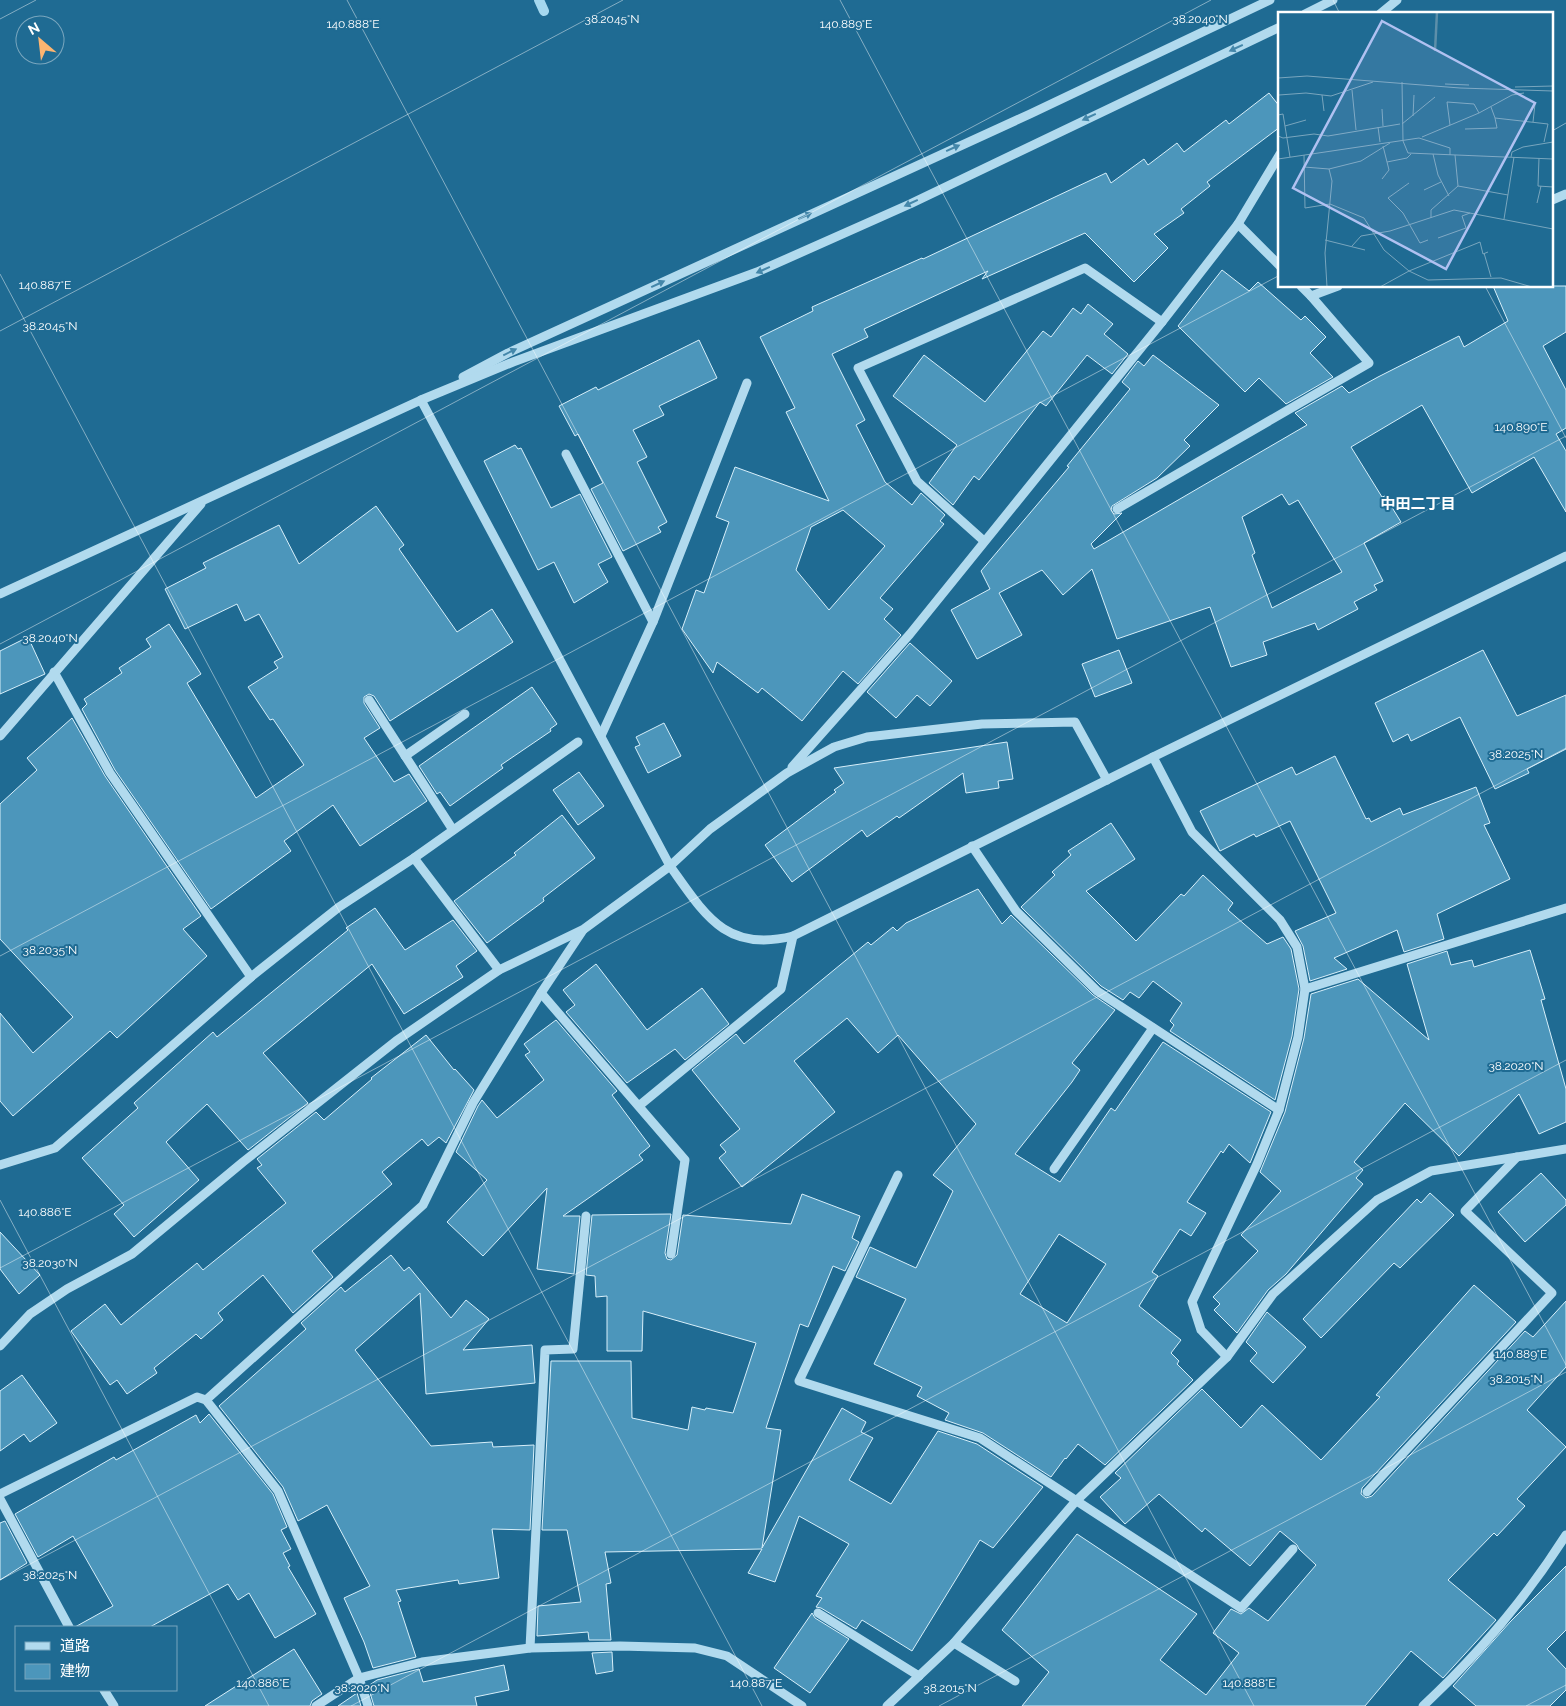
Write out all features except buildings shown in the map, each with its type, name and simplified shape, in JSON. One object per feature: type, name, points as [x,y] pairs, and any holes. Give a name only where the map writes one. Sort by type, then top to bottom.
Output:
[{"type":"street","points":[[421,400],[508,353],[1030,114],[1270,0]]},
{"type":"street","points":[[1310,12],[1333,0]]},
{"type":"street","points":[[1382,12],[1397,0]]},
{"type":"street","points":[[0,594],[421,400],[513,362],[757,272],[910,204],[1278,28]]},
{"type":"street","points":[[787,773],[910,634],[1162,322],[1238,224],[1278,157]]},
{"type":"street","points":[[1554,199],[1566,194]]},
{"type":"street","points":[[1238,224],[1278,264]]},
{"type":"street","points":[[984,541],[917,481],[858,368],[1085,268],[1162,322]]},
{"type":"street","points":[[1117,509],[1369,362],[1302,288]]},
{"type":"street","points":[[1311,296],[1333,288]]},
{"type":"street","points":[[601,736],[652,622],[747,383]]},
{"type":"street","points":[[421,400],[670,866],[700,908],[723,928],[742,938],[771,941],[793,936],[1153,757],[1566,556]]},
{"type":"street","points":[[566,454],[652,622]]},
{"type":"street","points":[[0,736],[204,501]]},
{"type":"street","points":[[54,672],[110,773],[251,977]]},
{"type":"street","points":[[369,700],[453,830]]},
{"type":"street","points":[[405,756],[465,714]]},
{"type":"street","points":[[0,1346],[30,1314],[67,1289],[132,1254],[243,1162],[396,1041],[499,970],[584,929],[670,866],[710,829],[787,773],[834,747],[867,737],[982,724],[1075,722],[1107,780]]},
{"type":"street","points":[[0,1165],[55,1148],[251,977],[339,907],[414,858],[578,742]]},
{"type":"street","points":[[1153,757],[1192,832],[1280,920],[1297,947],[1305,989],[1298,1037],[1278,1110],[1257,1164],[1192,1302],[1201,1330],[1227,1357]]},
{"type":"street","points":[[972,846],[1016,912],[1097,991],[1278,1110]]},
{"type":"street","points":[[414,858],[499,970]]},
{"type":"street","points":[[1305,989],[1566,908]]},
{"type":"street","points":[[206,1400],[422,1205],[473,1103],[541,993],[584,929]]},
{"type":"street","points":[[640,1105],[782,989],[793,936]]},
{"type":"street","points":[[541,993],[640,1105],[684,1160],[671,1254]]},
{"type":"street","points":[[1054,1169],[1153,1028]]},
{"type":"street","points":[[887,1706],[954,1643],[1075,1502],[1227,1357],[1273,1294],[1377,1200],[1431,1171],[1566,1149]]},
{"type":"street","points":[[1367,1492],[1552,1293],[1465,1211],[1517,1157]]},
{"type":"street","points":[[898,1175],[799,1381],[980,1438],[1075,1502],[1241,1608],[1293,1549]]},
{"type":"street","points":[[530,1648],[545,1350],[572,1348],[586,1216]]},
{"type":"street","points":[[0,1494],[197,1397],[206,1400],[278,1491],[359,1678],[368,1706]]},
{"type":"street","points":[[0,1499],[68,1626]]},
{"type":"street","points":[[1423,1706],[1448,1683],[1514,1610],[1544,1570],[1566,1535]]},
{"type":"street","points":[[818,1613],[919,1676]]},
{"type":"street","points":[[954,1643],[1015,1682]]},
{"type":"street","points":[[316,1706],[359,1678],[422,1662],[530,1648],[620,1646],[695,1648],[727,1656],[802,1706]]},
{"type":"street","points":[[105,1691],[114,1706]]},
{"type":"waterway","points":[[539,0],[544,11]]},
{"type":"district","name":"中田二丁目","points":[[1418,504]]}]
